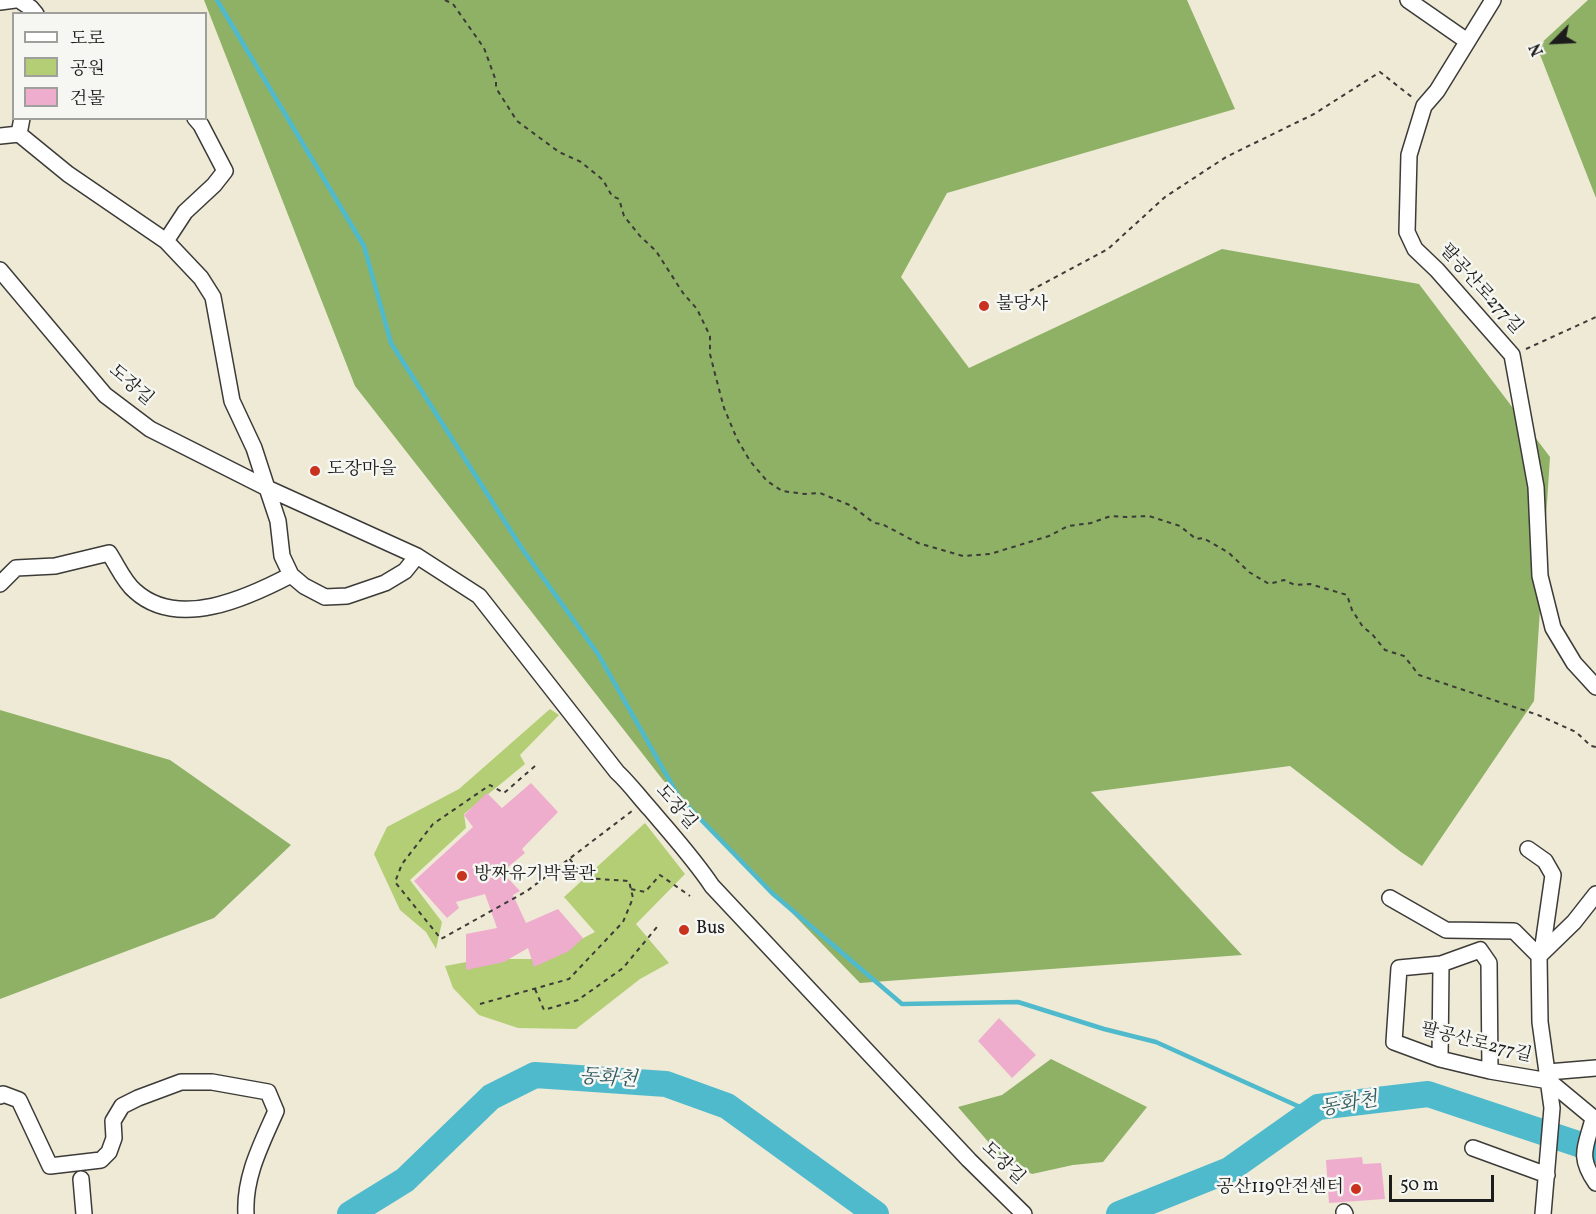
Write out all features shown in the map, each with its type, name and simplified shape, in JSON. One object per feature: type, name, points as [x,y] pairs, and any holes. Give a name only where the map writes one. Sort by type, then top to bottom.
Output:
[{"type":"street","points":[[0,2],[17,0],[34,12]]},
{"type":"street","points":[[1408,0],[1467,41]]},
{"type":"street","name":"팔공산로277길","points":[[1493,0],[1437,92],[1424,106],[1409,155],[1407,232],[1415,249],[1437,270],[1512,355],[1536,487],[1540,576],[1553,628],[1574,663],[1596,687]]},
{"type":"street","points":[[166,241],[185,212],[214,185],[225,171],[197,120]]},
{"type":"street","points":[[0,136],[20,126],[68,174],[166,241],[201,278],[213,297],[232,401],[254,448],[278,521],[282,556],[291,575],[304,586],[325,597],[347,596],[385,583],[405,571],[417,556]]},
{"type":"street","name":"도장길","points":[[0,270],[105,395],[150,429],[267,488],[417,556],[479,596],[617,772],[631,785],[697,863],[712,886],[961,1151],[1021,1210]]},
{"type":"street","points":[[0,584],[16,568],[55,566],[109,553],[133,590],[150,603],[183,611],[211,608],[272,585],[291,575]]},
{"type":"street","name":"팔공산로277길","points":[[1528,849],[1545,861],[1553,875],[1541,954],[1540,1022],[1552,1108],[1548,1168]]},
{"type":"street","points":[[1390,898],[1446,930],[1514,931],[1541,954],[1574,922],[1596,894]]},
{"type":"street","points":[[1440,1059],[1441,964],[1480,950],[1490,963],[1490,1071]]},
{"type":"street","name":"팔공산로277길","points":[[1441,964],[1399,968],[1394,1042],[1440,1059],[1490,1071],[1548,1077],[1595,1119]]},
{"type":"street","points":[[1548,1077],[1596,1068]]},
{"type":"street","points":[[0,1096],[3,1094],[18,1100],[50,1166],[101,1160],[109,1152],[114,1138],[113,1121],[122,1106],[181,1082],[212,1082],[268,1092],[276,1112],[252,1165],[245,1203],[246,1214]]},
{"type":"street","points":[[1595,1119],[1584,1156],[1589,1173],[1596,1183]]},
{"type":"street","points":[[1473,1148],[1548,1168],[1543,1214]]},
{"type":"street","points":[[81,1179],[84,1214]]},
{"type":"path","points":[[445,0],[453,4],[484,48],[496,81],[496,88],[517,121],[559,152],[581,162],[603,180],[612,196],[619,199],[624,216],[656,251],[682,293],[697,309],[710,336],[710,354],[714,374],[724,408],[737,439],[750,461],[767,481],[782,491],[820,493],[852,506],[874,523],[918,543],[963,556],[990,554],[1049,536],[1068,526],[1090,523],[1111,516],[1149,516],[1180,526],[1196,539],[1203,538],[1269,584],[1284,580],[1295,585],[1310,584],[1347,595],[1352,610],[1363,627],[1385,650],[1404,656],[1419,675],[1538,715],[1576,732],[1591,746],[1596,747]]},
{"type":"path","points":[[1022,295],[1108,249],[1165,198],[1226,157],[1314,114],[1380,72],[1424,106]]},
{"type":"path","points":[[1512,355],[1596,317]]},
{"type":"path","points":[[535,766],[504,793],[490,785],[433,824],[402,864],[396,882],[441,939],[527,891],[644,802]]},
{"type":"path","points":[[480,1004],[569,979],[623,922],[633,898],[629,881],[584,878],[569,858]]},
{"type":"path","points":[[631,889],[645,892],[660,875],[690,896]]},
{"type":"path","points":[[535,989],[544,1010],[578,1000],[623,968],[657,927]]},
{"type":"green space","points":[[204,0],[1187,0],[1235,109],[947,193],[901,277],[969,368],[1222,249],[1419,284],[1550,457],[1534,701],[1422,866],[1290,766],[1091,792],[1242,955],[860,983],[663,780],[355,386]]},
{"type":"green space","points":[[1588,0],[1596,0],[1596,198],[1537,47]]},
{"type":"green space","points":[[550,709],[559,715],[520,755],[525,764],[464,814],[466,828],[410,880],[442,922],[436,949],[426,932],[400,910],[374,854],[387,827],[459,789]]},
{"type":"green space","points":[[0,710],[170,760],[291,845],[214,918],[0,999]]},
{"type":"green space","points":[[645,823],[685,874],[636,924],[669,963],[640,979],[576,1029],[518,1028],[479,1015],[453,988],[445,966],[483,959],[538,959],[595,932],[564,897]]},
{"type":"green space","points":[[1051,1059],[1147,1107],[1103,1162],[1073,1165],[1032,1174],[1004,1160],[958,1107],[1002,1095]]},
{"type":"building","name":"방짜유기박물관","points":[[531,783],[558,812],[522,849],[525,853],[502,872],[520,891],[513,895],[526,923],[558,909],[583,938],[569,951],[534,967],[528,948],[504,962],[466,970],[466,934],[497,928],[485,894],[456,902],[459,908],[447,918],[414,881],[473,827],[464,815],[487,793],[502,808]]},
{"type":"building","points":[[999,1018],[1036,1055],[1012,1078],[978,1041]]},
{"type":"building","name":"공산119안전센터","points":[[1362,1157],[1363,1164],[1381,1163],[1385,1199],[1329,1203],[1326,1160]]},
{"type":"waterway","points":[[217,0],[364,246],[391,343],[523,550],[598,654],[679,797],[772,893],[902,1004],[1018,1002],[1104,1029],[1156,1042],[1311,1112]]},
{"type":"waterway","name":"동화천","points":[[350,1214],[405,1180],[491,1097],[535,1075],[666,1084],[727,1106],[876,1214]]},
{"type":"waterway","name":"동화천","points":[[1119,1214],[1229,1170],[1318,1107],[1428,1094],[1596,1150]]},
{"type":"place","name":"불당사","points":[[984,306]]},
{"type":"place","name":"도장마을","points":[[315,471]]},
{"type":"place","name":"방짜유기박물관","points":[[462,876]]},
{"type":"place","name":"Bus","points":[[684,930]]},
{"type":"place","name":"공산119안전센터","points":[[1356,1189]]}]
